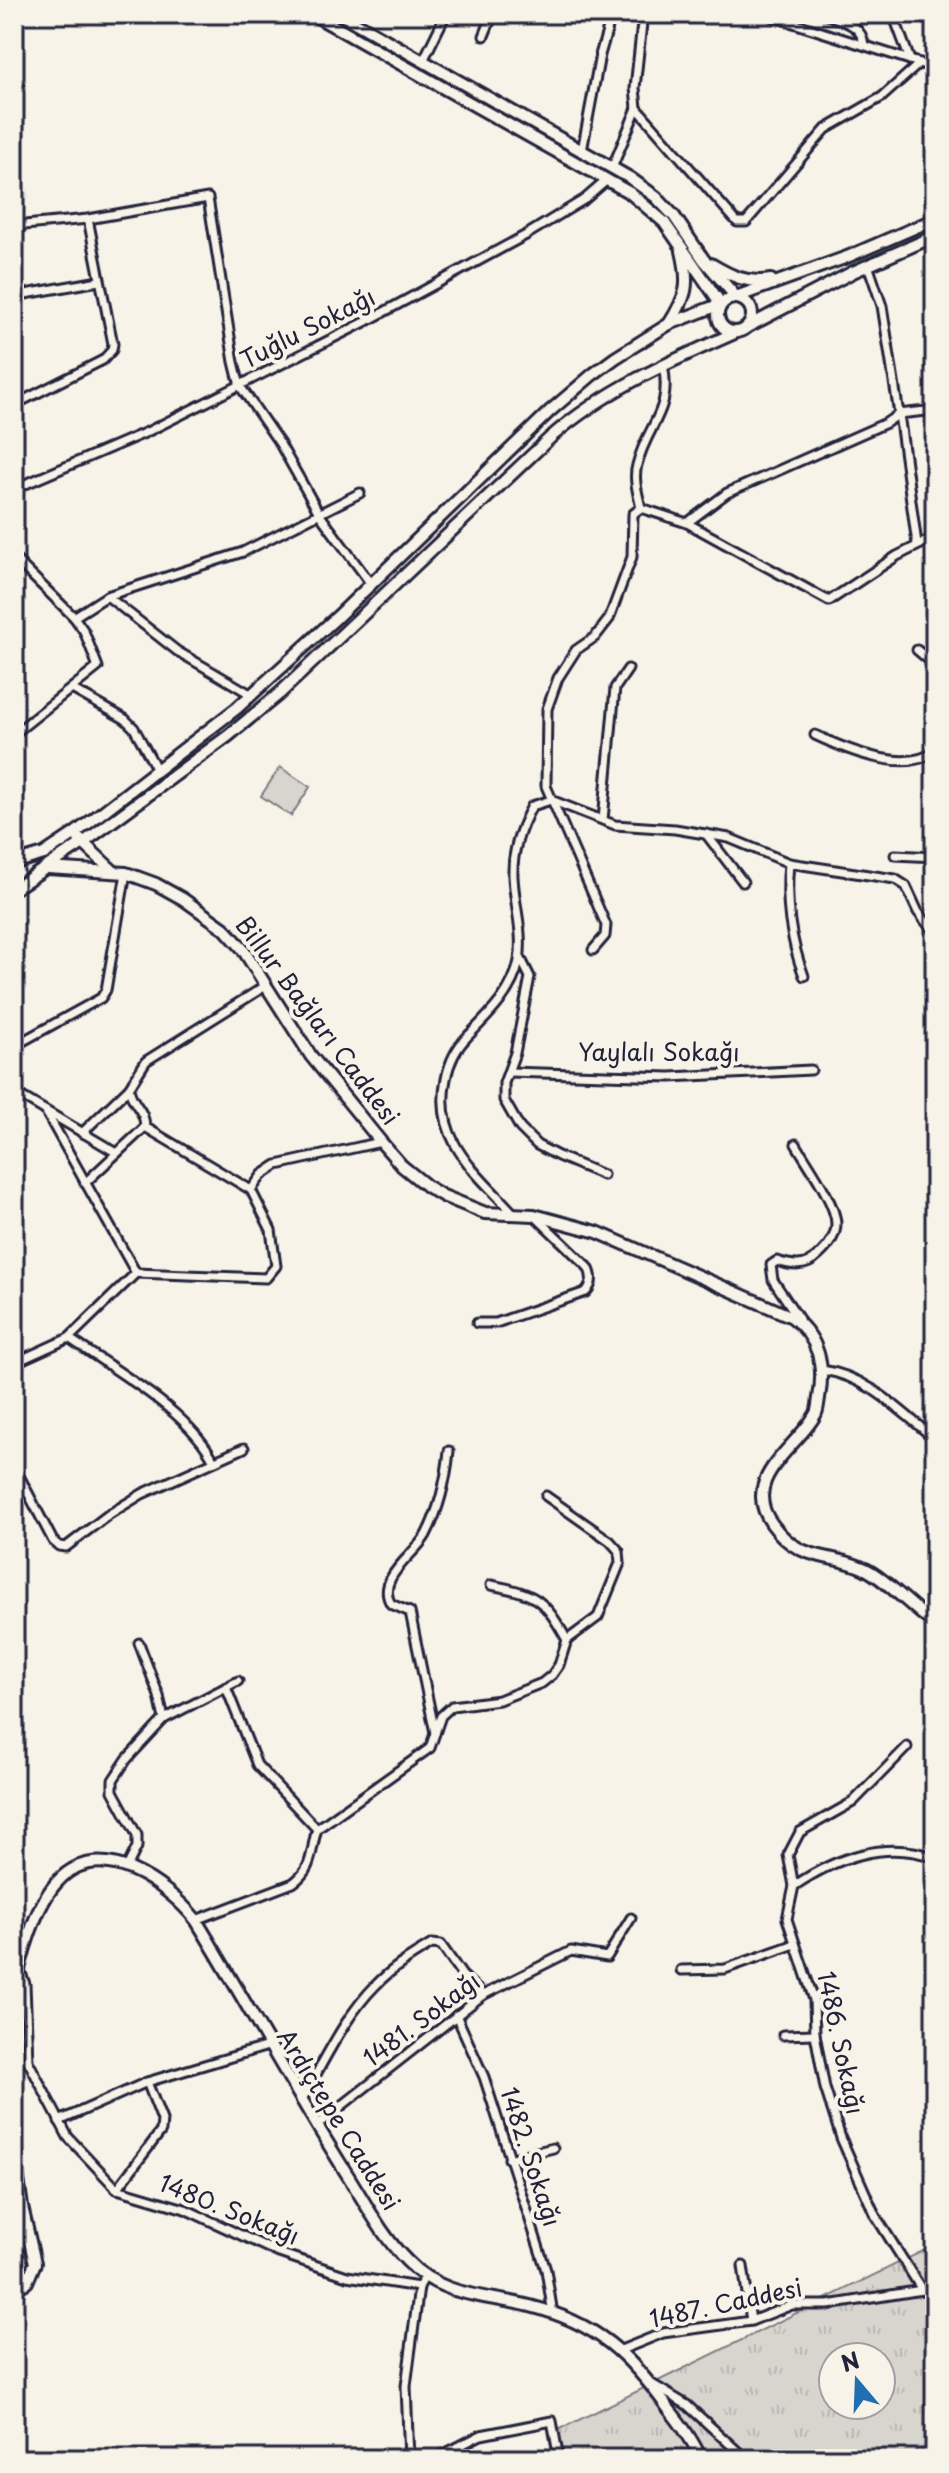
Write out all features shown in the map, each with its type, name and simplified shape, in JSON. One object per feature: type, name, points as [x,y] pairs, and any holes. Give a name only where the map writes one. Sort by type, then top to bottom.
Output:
[{"type":"street","points":[[312,14],[607,180],[650,208],[664,222],[721,304],[719,321],[726,329],[742,330]]},
{"type":"street","points":[[340,14],[612,168],[656,197],[736,297],[747,302],[752,311],[742,330]]},
{"type":"street","points":[[423,61],[446,14]]},
{"type":"street","points":[[484,36],[493,14]]},
{"type":"street","points":[[582,151],[600,55],[612,14]]},
{"type":"street","points":[[612,168],[637,108],[635,88],[643,14]]},
{"type":"street","points":[[765,14],[935,68]]},
{"type":"street","points":[[825,14],[856,27],[862,34],[864,45]]},
{"type":"street","points":[[893,14],[910,60]]},
{"type":"street","points":[[637,108],[737,222],[746,222],[808,146],[826,129],[882,97],[920,63]]},
{"type":"street","name":"Tuğlu Sokağı","points":[[14,489],[147,432],[240,386],[490,255],[585,199],[607,180]]},
{"type":"street","points":[[14,226],[88,219],[208,198],[240,386],[280,444],[320,515],[371,584]]},
{"type":"street","points":[[14,405],[108,356],[113,344],[88,219]]},
{"type":"street","points":[[14,863],[44,854],[74,834],[252,695],[566,397],[615,358],[669,324],[935,219]]},
{"type":"street","points":[[14,889],[83,843],[228,736],[279,694],[567,423],[591,404],[663,365],[742,330],[868,265],[935,236]]},
{"type":"street","points":[[669,324],[683,301],[687,286],[680,246]]},
{"type":"street","points":[[704,260],[742,280],[759,282],[793,277]]},
{"type":"street","points":[[868,265],[882,306],[917,544]]},
{"type":"street","points":[[14,296],[99,281]]},
{"type":"street","points":[[641,508],[636,485],[637,464],[665,401],[667,382],[663,365]]},
{"type":"street","points":[[687,523],[727,493],[886,423],[899,414],[935,410]]},
{"type":"street","points":[[74,617],[107,596],[243,552],[360,493]]},
{"type":"street","points":[[641,508],[687,523],[829,601],[917,544],[935,537]]},
{"type":"street","points":[[593,950],[605,936],[605,920],[546,786],[547,709],[558,678],[576,650],[595,637],[609,619],[632,557],[633,514],[641,508]]},
{"type":"street","points":[[14,558],[74,617],[84,631],[98,667],[14,734]]},
{"type":"street","points":[[107,596],[177,651],[252,695]]},
{"type":"street","points":[[917,650],[935,665]]},
{"type":"street","points":[[603,820],[615,688],[628,669]]},
{"type":"street","points":[[72,689],[130,723],[157,770]]},
{"type":"street","points":[[815,735],[850,751],[878,758],[916,760],[935,751]]},
{"type":"street","points":[[514,1214],[454,1146],[444,1121],[443,1094],[448,1067],[461,1044],[509,988],[519,954],[520,917],[513,875],[518,832],[532,806],[551,800],[615,825],[675,829],[729,838],[789,863],[895,879],[906,886],[918,912],[935,933]]},
{"type":"street","points":[[74,834],[113,871]]},
{"type":"street","points":[[706,834],[743,882]]},
{"type":"street","points":[[895,855],[935,857]]},
{"type":"street","points":[[789,863],[789,921],[804,976]]},
{"type":"street","name":"Billur Bağları Caddesi","points":[[48,868],[126,873],[156,884],[206,913],[242,948],[311,1056],[381,1142],[415,1178],[443,1196],[485,1213],[534,1215],[618,1240],[792,1317],[802,1325]]},
{"type":"street","points":[[14,1046],[101,998],[106,990],[126,873]]},
{"type":"street","points":[[519,954],[530,977],[515,1053],[504,1083],[504,1100],[520,1128],[537,1145],[603,1175]]},
{"type":"street","points":[[82,1133],[129,1088],[146,1061],[267,985]]},
{"type":"street","name":"Yaylalı Sokağı","points":[[509,1072],[670,1077],[811,1070]]},
{"type":"street","points":[[129,1088],[131,1098],[143,1112],[145,1127]]},
{"type":"street","points":[[14,1092],[117,1153]]},
{"type":"street","points":[[46,1112],[136,1273]]},
{"type":"street","points":[[85,1183],[145,1127]]},
{"type":"street","points":[[14,1363],[69,1338],[136,1273],[261,1278],[271,1275],[277,1261],[271,1230],[251,1190],[145,1127]]},
{"type":"street","points":[[251,1190],[262,1175],[277,1165],[381,1142]]},
{"type":"street","points":[[796,1144],[833,1209],[836,1224],[831,1242],[814,1261],[796,1266],[777,1261],[771,1265],[773,1280],[813,1338],[822,1370],[816,1414],[775,1461],[764,1485],[765,1512],[785,1539],[804,1553],[864,1568],[935,1624]]},
{"type":"street","points":[[477,1323],[496,1323],[586,1292],[589,1287],[592,1277],[588,1267],[534,1215]]},
{"type":"street","points":[[69,1338],[177,1415],[200,1438],[214,1461]]},
{"type":"street","points":[[822,1370],[846,1375],[871,1387],[935,1439]]},
{"type":"street","points":[[14,1466],[53,1541],[66,1547],[142,1494],[244,1448]]},
{"type":"street","points":[[435,1735],[410,1612],[391,1604],[387,1593],[395,1572],[424,1538],[437,1509],[446,1480],[449,1451]]},
{"type":"street","points":[[196,1920],[302,1877],[313,1856],[317,1829],[430,1748],[441,1716],[452,1706],[499,1700],[542,1683],[559,1665],[567,1640],[598,1617],[620,1557],[610,1541],[546,1496]]},
{"type":"street","points":[[491,1585],[535,1597],[552,1613],[567,1640]]},
{"type":"street","points":[[139,1643],[159,1696],[164,1719]]},
{"type":"street","points":[[127,1867],[137,1847],[137,1835],[113,1791],[113,1780],[127,1759],[164,1719],[238,1681]]},
{"type":"street","points":[[226,1687],[257,1765],[317,1829]]},
{"type":"street","name":"1486. Sokağı","points":[[907,1747],[853,1802],[800,1832],[788,1855],[794,1886],[787,1919],[814,2000],[815,2034],[825,2088],[841,2138],[875,2215],[922,2290]]},
{"type":"street","points":[[794,1886],[830,1865],[867,1853],[902,1851],[935,1858]]},
{"type":"street","name":"Ardıçtepe Caddesi","points":[[14,1993],[19,1968],[46,1899],[59,1879],[89,1864],[127,1867],[159,1885],[196,1920],[316,2126],[378,2225],[408,2263],[439,2286],[553,2314],[582,2325],[621,2350],[650,2383],[695,2445],[701,2459]]},
{"type":"street","name":"1481. Sokağı","points":[[316,2126],[483,1995],[571,1951],[607,1957],[631,1918]]},
{"type":"street","points":[[301,2101],[356,2008],[377,1984],[432,1944],[441,1945],[462,1975],[483,1995]]},
{"type":"street","points":[[681,1970],[725,1969],[795,1944]]},
{"type":"street","points":[[19,1968],[25,1984],[28,2061],[68,2137],[117,2189],[161,2131],[162,2120],[147,2082]]},
{"type":"street","name":"1482. Sokağı","points":[[456,2015],[484,2077],[546,2270],[553,2314]]},
{"type":"street","points":[[783,2035],[815,2034]]},
{"type":"street","points":[[59,2121],[147,2082],[268,2046]]},
{"type":"street","points":[[931,2071],[935,2088]]},
{"type":"street","points":[[509,2159],[553,2148]]},
{"type":"street","points":[[14,2151],[22,2207],[35,2263],[27,2282],[14,2290]]},
{"type":"street","name":"1480. Sokağı","points":[[117,2189],[185,2209],[279,2253],[347,2276],[419,2287]]},
{"type":"street","points":[[743,2266],[751,2321]]},
{"type":"street","points":[[409,2459],[406,2386],[419,2287],[425,2276]]},
{"type":"street","name":"1487. Caddesi","points":[[621,2350],[663,2333],[751,2321],[792,2305],[828,2305],[922,2290],[935,2291]]},
{"type":"street","points":[[650,2383],[687,2405],[746,2459]]},
{"type":"street","points":[[434,2459],[481,2435],[552,2421],[559,2459]]},
{"type":"shaded area","points":[[14,145],[29,197],[14,212]]},
{"type":"green space","points":[[280,767],[310,787],[291,816],[261,796]]},
{"type":"green space","points":[[935,2245],[935,2459],[554,2459],[550,2434]]}]
